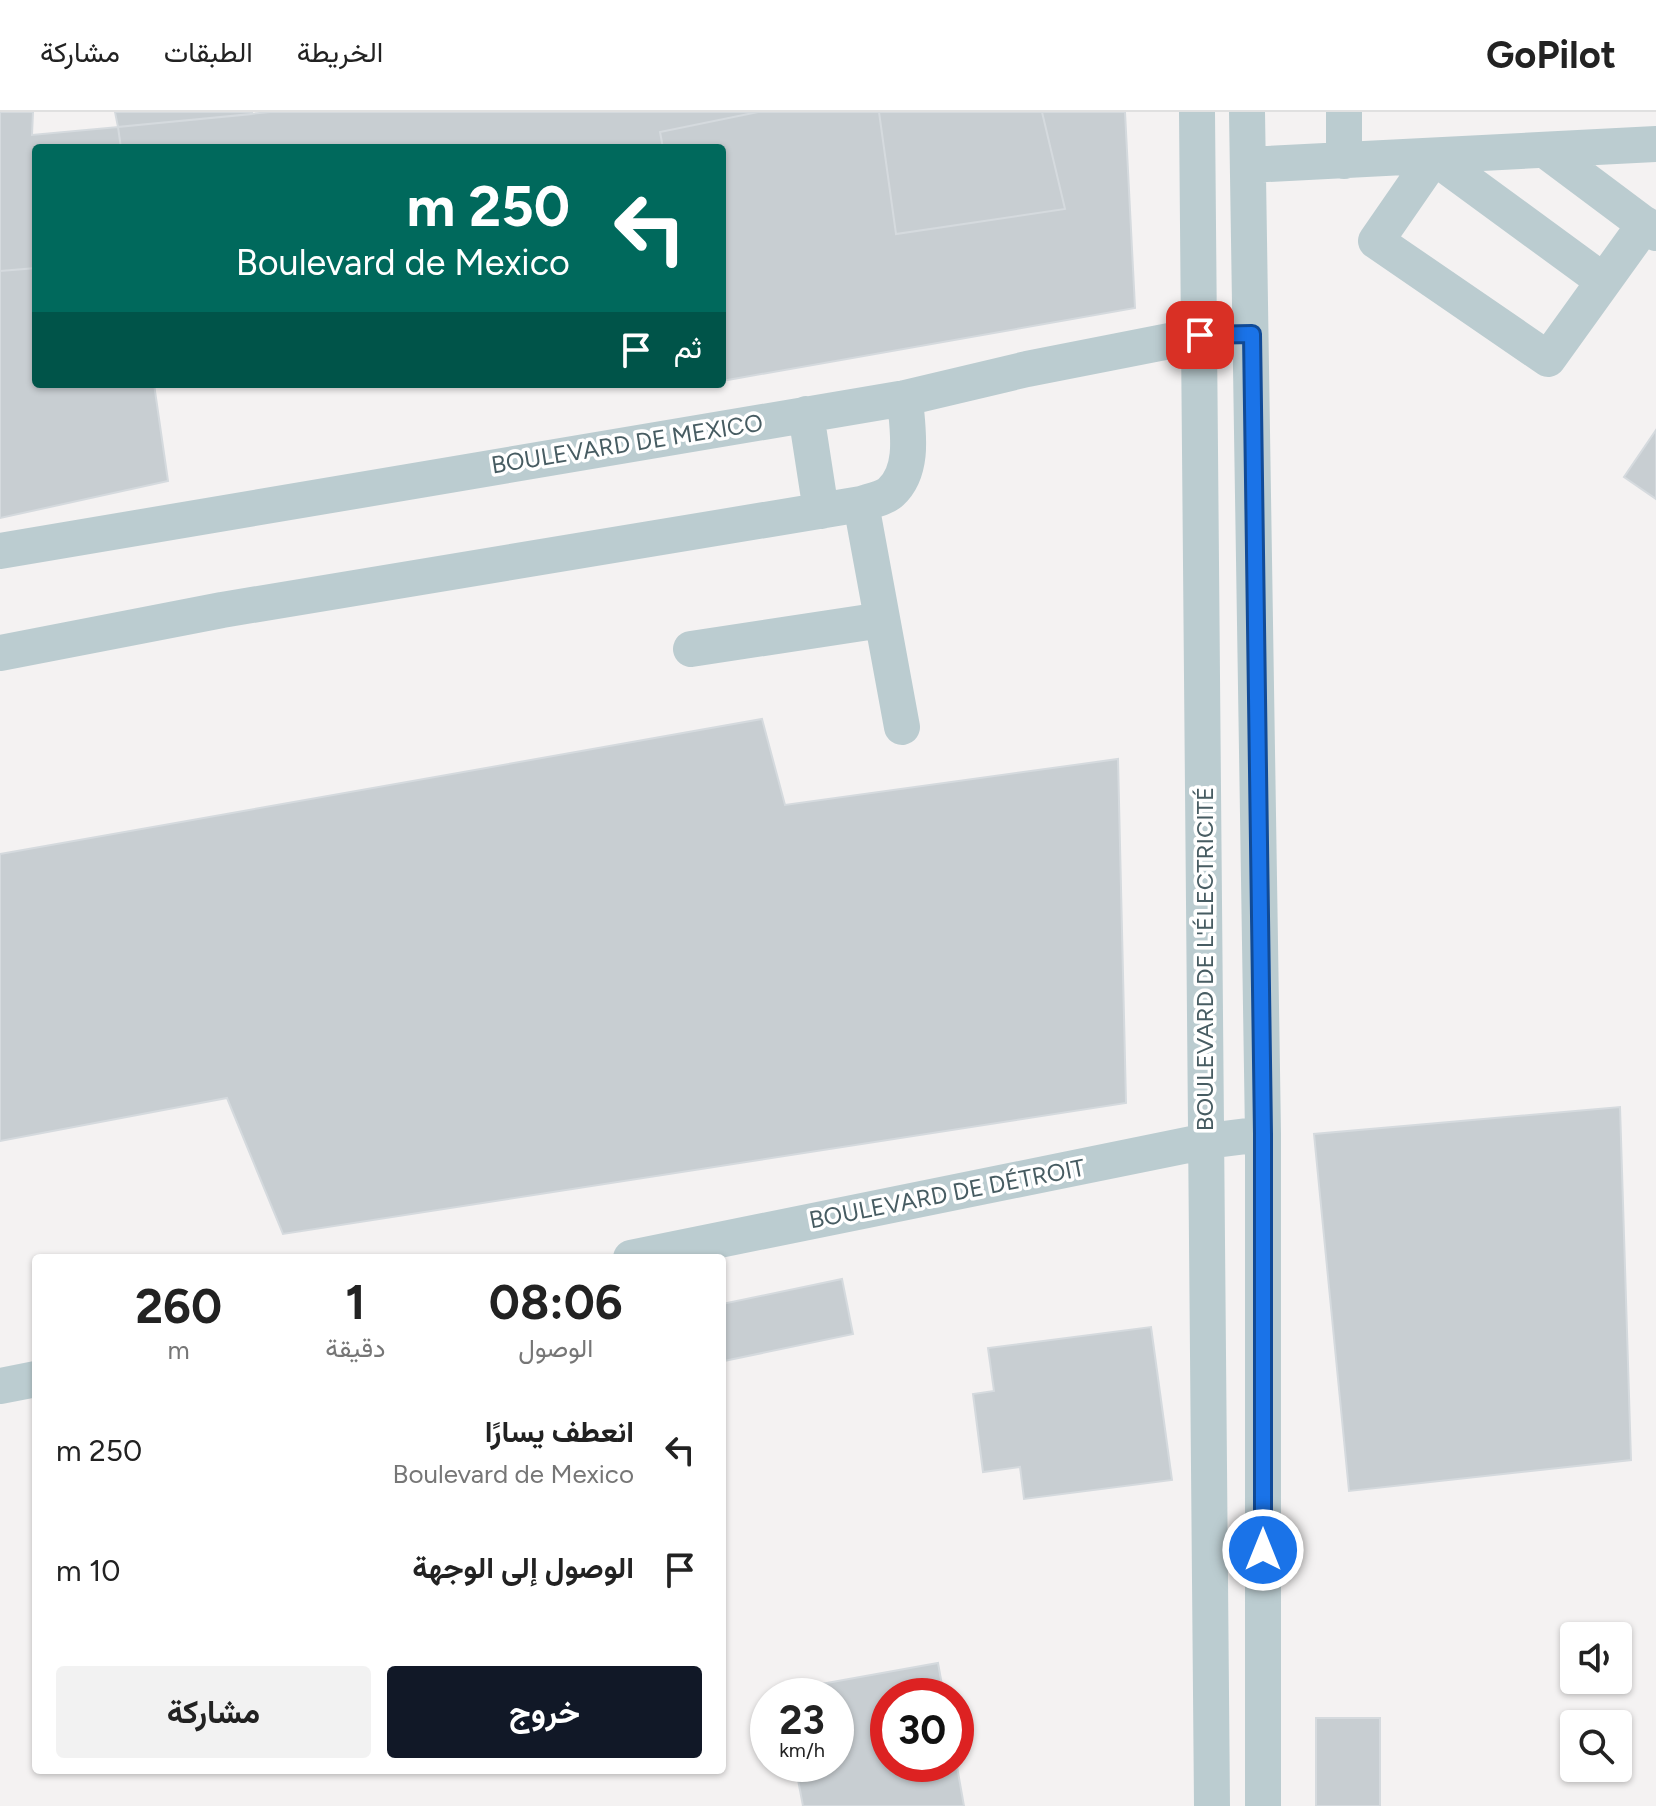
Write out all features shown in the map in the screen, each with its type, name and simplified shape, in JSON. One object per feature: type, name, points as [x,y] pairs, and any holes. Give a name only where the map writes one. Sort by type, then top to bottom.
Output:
[{"type":"street","name":"BOULEVARD DE L'ÉLECTRICITÉ","points":[[1197,112],[1212,1806]]},
{"type":"street","points":[[1247,112],[1263,1134],[1263,1806]]},
{"type":"street","points":[[1344,112],[1344,161]]},
{"type":"street","points":[[1248,165],[1656,144]]},
{"type":"street","points":[[1434,157],[1376,241],[1548,359],[1602,280],[1650,228],[1545,150]]},
{"type":"street","points":[[1434,157],[1602,280]]},
{"type":"street","name":"BOULEVARD DE MEXICO","points":[[0,551],[905,398],[1027,369],[1200,335],[1252,334]]},
{"type":"street","points":[[0,653],[222,610],[861,504],[891,494],[909,458],[905,398]]},
{"type":"street","points":[[806,414],[821,511]]},
{"type":"street","points":[[861,504],[902,727]]},
{"type":"street","points":[[691,649],[882,620]]},
{"type":"street","name":"BOULEVARD DE DÉTROIT","points":[[651,1254],[1207,1141],[1263,1134]]},
{"type":"street","points":[[0,1386],[32,1380]]},
{"type":"building","points":[[0,112],[33,112],[32,135],[118,127],[120,144],[32,144],[32,268],[0,271]]},
{"type":"building","points":[[115,112],[252,112],[252,114],[118,127]]},
{"type":"building","points":[[270,112],[758,112],[660,132],[662,144],[120,144],[118,127]]},
{"type":"building","points":[[758,112],[879,112],[896,234],[1065,209],[1042,112],[1125,112],[1135,308],[726,380],[726,144],[662,144],[660,132]]},
{"type":"building","points":[[879,112],[1042,112],[1065,209],[896,234]]},
{"type":"building","points":[[32,268],[32,388],[155,388],[168,481],[0,518],[0,271]]},
{"type":"building","points":[[1656,430],[1656,499],[1624,477]]},
{"type":"building","points":[[762,719],[785,805],[1118,759],[1126,1103],[283,1234],[227,1098],[0,1141],[0,854]]},
{"type":"building","points":[[1620,1107],[1631,1460],[1349,1491],[1314,1134]]},
{"type":"building","points":[[842,1279],[853,1334],[726,1361],[726,1303]]},
{"type":"building","points":[[1151,1327],[1172,1480],[1024,1499],[1020,1467],[983,1472],[973,1394],[994,1391],[988,1348]]},
{"type":"building","points":[[938,1663],[941,1678],[870,1678],[870,1782],[960,1782],[964,1806],[803,1806],[798,1782],[854,1782],[854,1678]]},
{"type":"building","points":[[1316,1718],[1380,1718],[1380,1806],[1316,1806]]},
{"type":"route","points":[[1200,335],[1252,334],[1263,1134],[1263,1550]]}]
